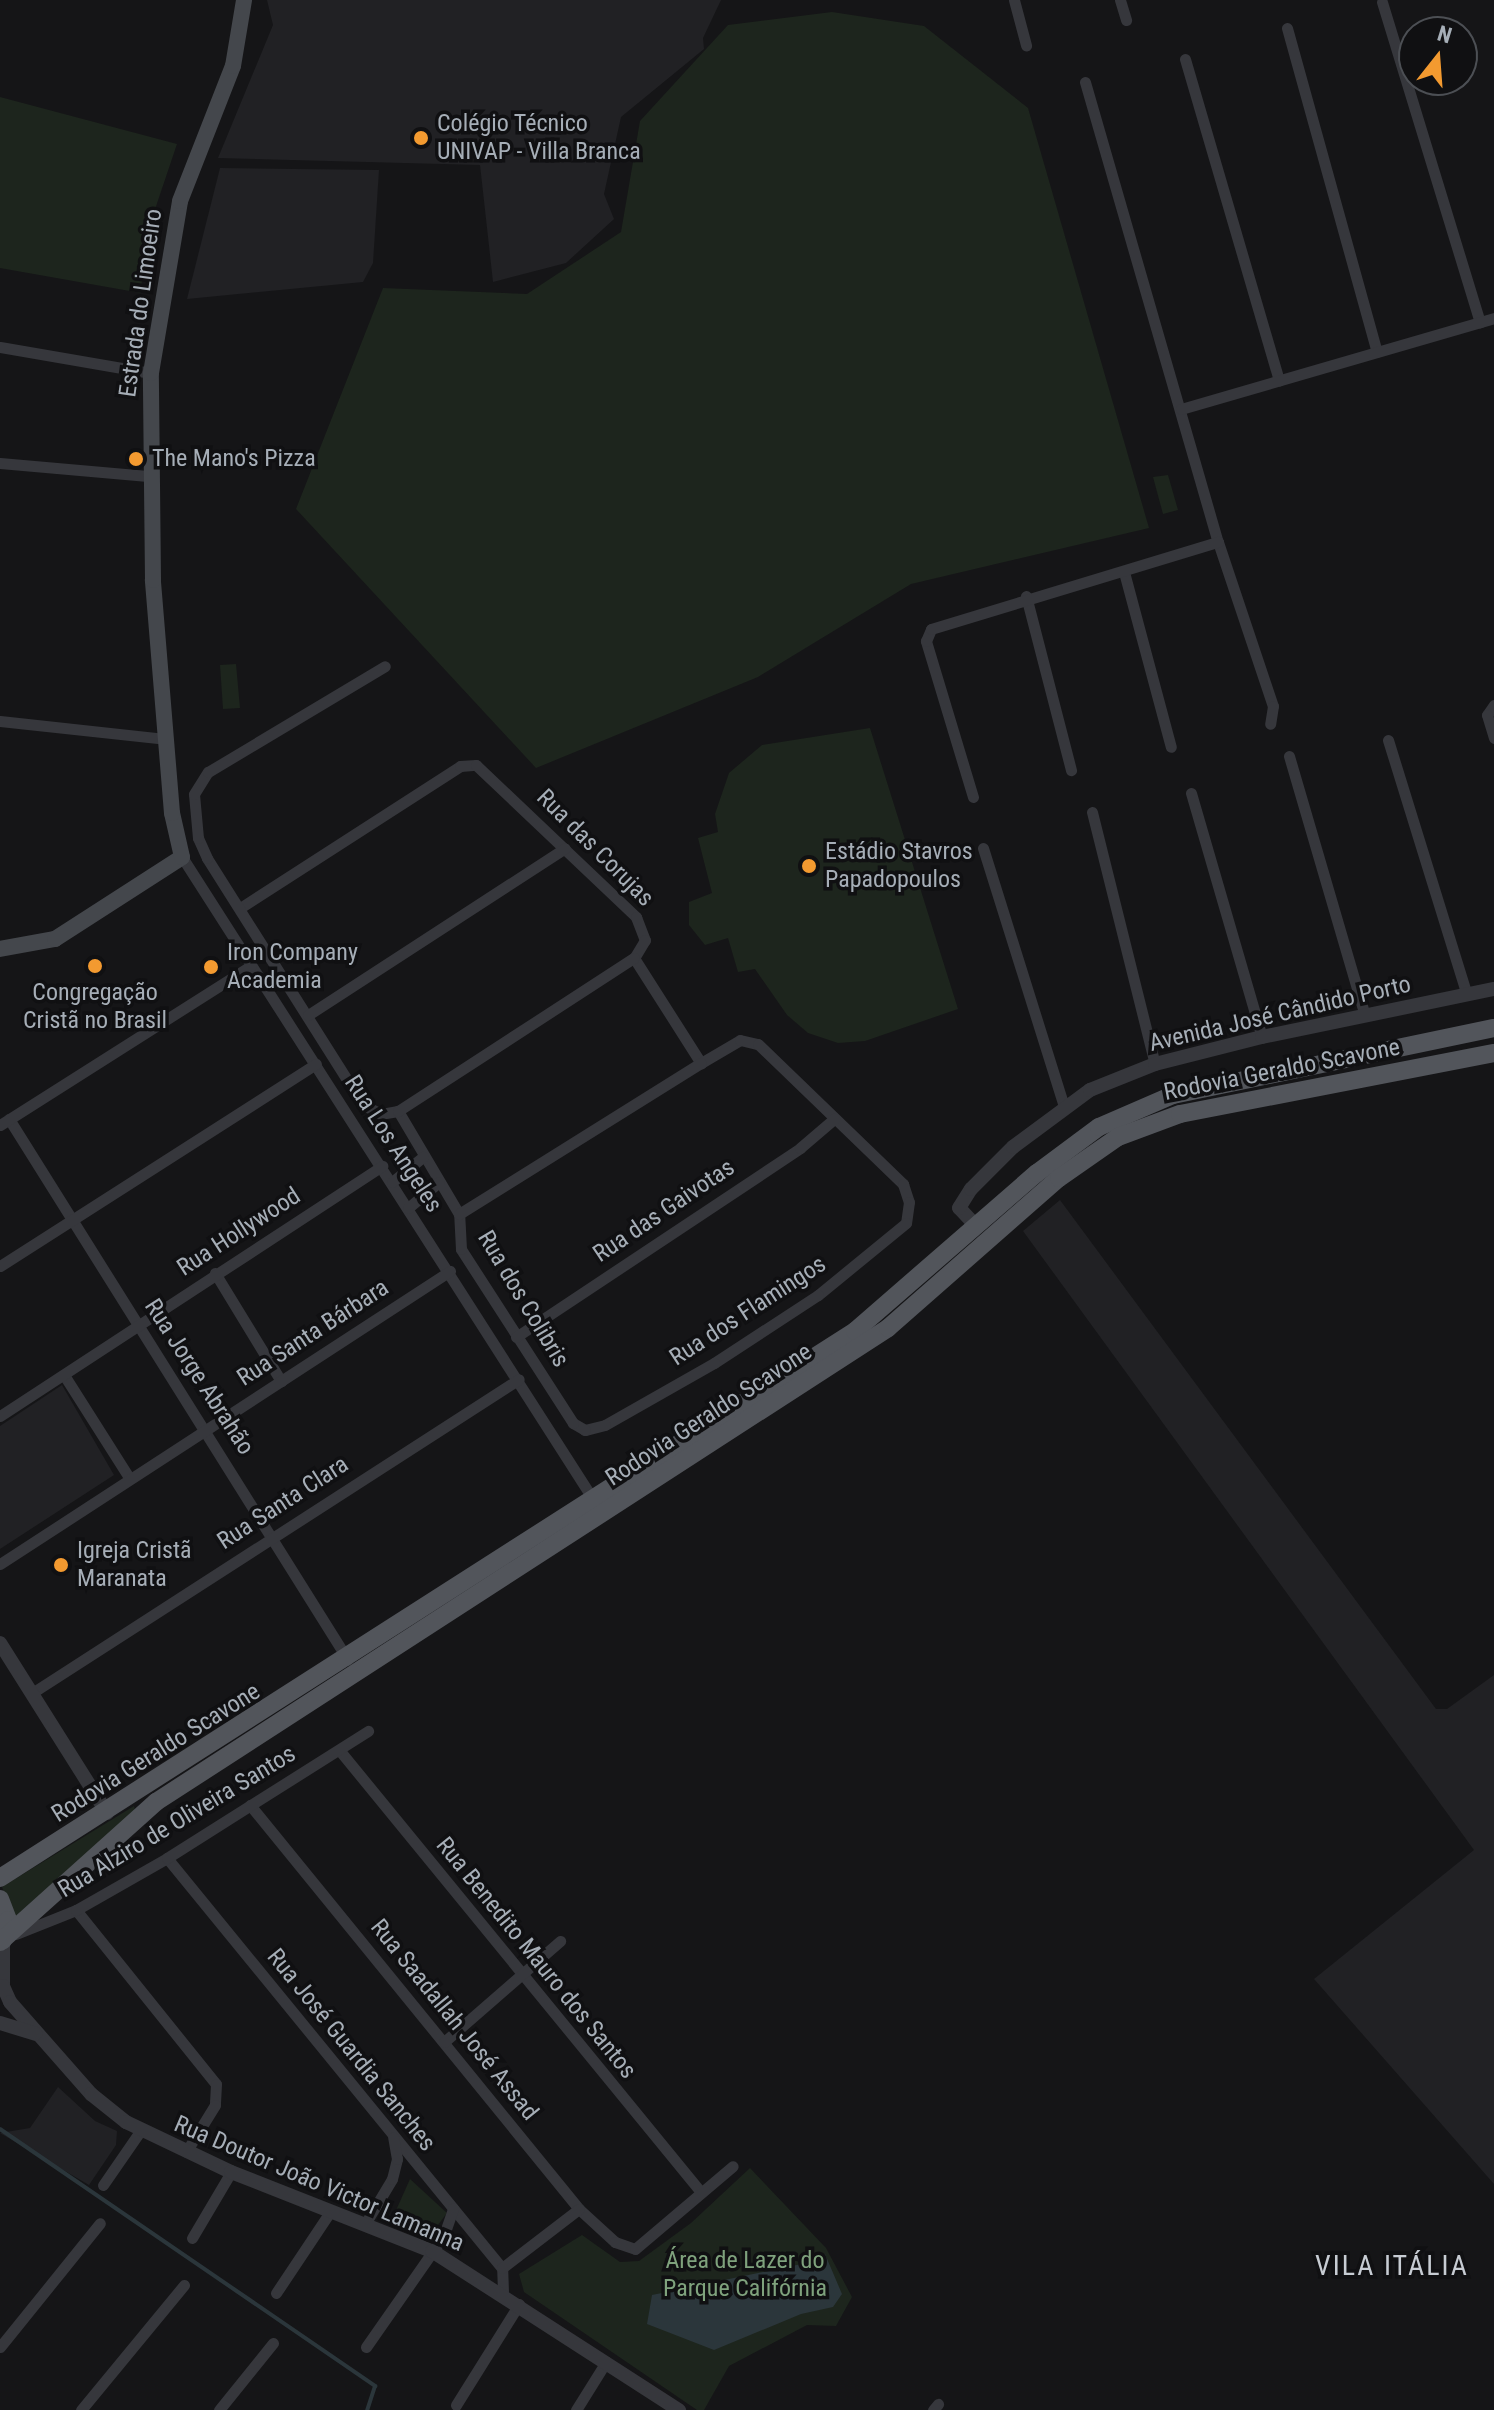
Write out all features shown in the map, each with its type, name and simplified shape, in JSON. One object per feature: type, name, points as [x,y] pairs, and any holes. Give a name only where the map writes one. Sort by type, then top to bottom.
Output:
[{"type":"main road","name":"Estrada do Limoeiro","points":[[182,857],[172,813],[150,476],[151,373],[180,201],[233,66],[243,2]]},
{"type":"main road","points":[[0,949],[55,939],[182,857]]},
{"type":"main road","name":"Rodovia Geraldo Scavone","points":[[0,1878],[348,1660],[591,1496],[855,1331],[1059,1156],[1136,1108],[1173,1095],[1494,1028]]},
{"type":"main road","name":"Rodovia Geraldo Scavone","points":[[1,1941],[156,1802],[888,1328],[1059,1178],[1118,1137],[1180,1114],[1494,1053]]},
{"type":"main road","points":[[0,1899],[8,1920],[1,1941]]},
{"type":"street","points":[[1014,0],[1026,45]]},
{"type":"street","points":[[1120,0],[1126,20]]},
{"type":"street","points":[[1382,2],[1480,322]]},
{"type":"street","points":[[1287,28],[1377,352]]},
{"type":"street","points":[[1185,59],[1279,381]]},
{"type":"street","points":[[1085,82],[1218,542],[1273,706],[1270,724]]},
{"type":"street","points":[[1181,409],[1494,318]]},
{"type":"street","points":[[0,347],[151,373]]},
{"type":"street","points":[[0,463],[150,476]]},
{"type":"street","points":[[973,797],[926,641],[940,623],[1026,596],[1124,572],[1218,542]]},
{"type":"street","points":[[1124,572],[1171,747]]},
{"type":"street","points":[[1026,596],[1071,770]]},
{"type":"street","points":[[385,666],[208,772],[194,794],[201,848],[363,1105],[381,1114],[398,1111],[634,958],[701,1063]]},
{"type":"street","points":[[1494,705],[1487,715],[1494,738]]},
{"type":"street","points":[[0,721],[167,739]]},
{"type":"street","points":[[1388,740],[1467,995]]},
{"type":"street","points":[[1289,756],[1365,1016]]},
{"type":"street","name":"Rua das Corujas","points":[[240,908],[468,765],[484,769],[640,924],[645,940],[634,958]]},
{"type":"street","points":[[1191,793],[1262,1037]]},
{"type":"street","points":[[1092,812],[1155,1064]]},
{"type":"street","points":[[308,1015],[565,848]]},
{"type":"street","points":[[983,848],[1064,1107]]},
{"type":"street","name":"Rua Los Angeles","points":[[182,857],[450,1271],[591,1496]]},
{"type":"street","points":[[5,1122],[251,966]]},
{"type":"street","name":"Avenida José Cândido Porto","points":[[977,1227],[959,1208],[964,1197],[1013,1147],[1064,1107],[1155,1064],[1262,1037],[1494,989]]},
{"type":"street","points":[[459,1214],[737,1041],[754,1041],[834,1119]]},
{"type":"street","points":[[0,1266],[69,1219],[316,1064]]},
{"type":"street","name":"Rua dos Colibris","points":[[398,1111],[459,1214],[461,1249],[573,1423],[585,1430]]},
{"type":"street","name":"Rua dos Flamingos","points":[[585,1430],[605,1425],[714,1363],[818,1295],[906,1223],[909,1202],[903,1184],[834,1119]]},
{"type":"street","name":"Rua das Gaivotas","points":[[516,1337],[800,1148],[834,1119]]},
{"type":"street","name":"Rua Jorge Abrahão","points":[[5,1122],[206,1428],[348,1660]]},
{"type":"street","points":[[392,1182],[423,1157]]},
{"type":"street","name":"Rua Hollywood","points":[[0,1416],[382,1166]]},
{"type":"street","points":[[408,1208],[439,1182]]},
{"type":"street","name":"Rua Santa Bárbara","points":[[0,1564],[450,1271]]},
{"type":"street","points":[[215,1273],[281,1381]]},
{"type":"street","points":[[64,1375],[130,1479]]},
{"type":"street","name":"Rua Santa Clara","points":[[32,1693],[519,1379]]},
{"type":"street","points":[[0,1643],[107,1813]]},
{"type":"street","name":"Rua Alziro de Oliveira Santos","points":[[1,1941],[76,1910],[167,1858],[368,1731]]},
{"type":"street","name":"Rua Benedito Mauro dos Santos","points":[[340,1751],[700,2191]]},
{"type":"street","name":"Rua Saadallah José Assad","points":[[250,1805],[579,2209],[615,2242],[635,2249],[700,2191]]},
{"type":"street","name":"Rua José Guardia Sanches","points":[[167,1858],[502,2268]]},
{"type":"street","points":[[76,1910],[216,2084],[215,2105],[186,2152]]},
{"type":"street","name":"Rua Doutor João Victor Lamanna","points":[[1,1941],[3,1986],[36,2035],[91,2094],[141,2130],[231,2172],[432,2251],[503,2292],[679,2410]]},
{"type":"street","points":[[444,2042],[560,1941]]},
{"type":"street","name":"Rua Doutor João Victor Lamanna","points":[[0,2023],[36,2035]]},
{"type":"street","points":[[103,2185],[141,2130]]},
{"type":"street","points":[[365,2224],[392,2179],[397,2159],[393,2137]]},
{"type":"street","points":[[700,2191],[733,2166]]},
{"type":"street","points":[[192,2238],[231,2172]]},
{"type":"street","points":[[366,2347],[432,2251],[453,2209]]},
{"type":"street","points":[[503,2292],[502,2268],[579,2209]]},
{"type":"street","points":[[276,2293],[330,2212]]},
{"type":"street","points":[[0,2347],[100,2223]]},
{"type":"street","points":[[81,2410],[184,2285]]},
{"type":"street","points":[[456,2405],[519,2304]]},
{"type":"street","points":[[219,2410],[273,2343]]},
{"type":"street","points":[[576,2410],[606,2362]]},
{"type":"shaded area","name":"Colégio Técnico UNIVAP - Villa Branca","points":[[267,0],[721,0],[703,38],[704,49],[621,117],[604,194],[614,219],[566,263],[493,282],[480,165],[218,158],[273,25]]},
{"type":"shaded area","points":[[220,168],[379,170],[373,263],[363,282],[187,299]]},
{"type":"shaded area","points":[[1060,1200],[1436,1709],[1447,1709],[1494,1675],[1494,2184],[1314,1979],[1474,1850],[1023,1231]]},
{"type":"shaded area","points":[[62,1385],[114,1475],[0,1549],[0,1426]]},
{"type":"shaded area","points":[[58,2087],[95,2121],[117,2131],[116,2145],[89,2185],[0,2133],[30,2128]]},
{"type":"shaded area","points":[[825,2254],[842,2294],[833,2307],[801,2314],[714,2350],[647,2324],[652,2295],[811,2262]]},
{"type":"green space","points":[[832,12],[924,26],[1028,108],[1149,528],[911,584],[758,677],[536,768],[296,509],[383,288],[527,294],[621,232],[640,121],[728,25]]},
{"type":"green space","points":[[0,97],[177,144],[145,239],[141,293],[0,268]]},
{"type":"green space","points":[[1168,475],[1178,510],[1163,514],[1153,477]]},
{"type":"green space","points":[[236,664],[240,708],[223,709],[220,665]]},
{"type":"green space","name":"Estádio Stavros Papadopoulos","points":[[870,728],[958,1009],[865,1041],[838,1043],[808,1033],[787,1015],[755,969],[738,972],[728,938],[705,945],[689,925],[689,902],[712,893],[698,838],[718,832],[715,814],[729,773],[762,745]]},
{"type":"green space","points":[[134,1806],[135,1810],[17,1923],[2,1887]]},
{"type":"green space","name":"Área de Lazer do Parque Califórnia","points":[[750,2168],[826,2248],[852,2297],[836,2326],[807,2325],[729,2366],[704,2410],[697,2410],[524,2292],[519,2274],[582,2235],[620,2262],[639,2261],[691,2223]]},
{"type":"green space","points":[[410,2179],[447,2213],[432,2233],[393,2217]]},
{"type":"waterway","points":[[0,2129],[375,2386],[367,2410]]},
{"type":"place","name":"Colégio Técnico UNIVAP - Villa Branca","points":[[421,138]]},
{"type":"place","name":"The Mano's Pizza","points":[[136,459]]},
{"type":"place","name":"Estádio Stavros Papadopoulos","points":[[809,866]]},
{"type":"place","name":"Congregação Cristã no Brasil","points":[[95,966]]},
{"type":"place","name":"Iron Company Academia","points":[[211,967]]},
{"type":"place","name":"Igreja Cristã Maranata","points":[[61,1565]]},
{"type":"district","name":"VILA ITÁLIA","points":[[1392,2266]]}]
